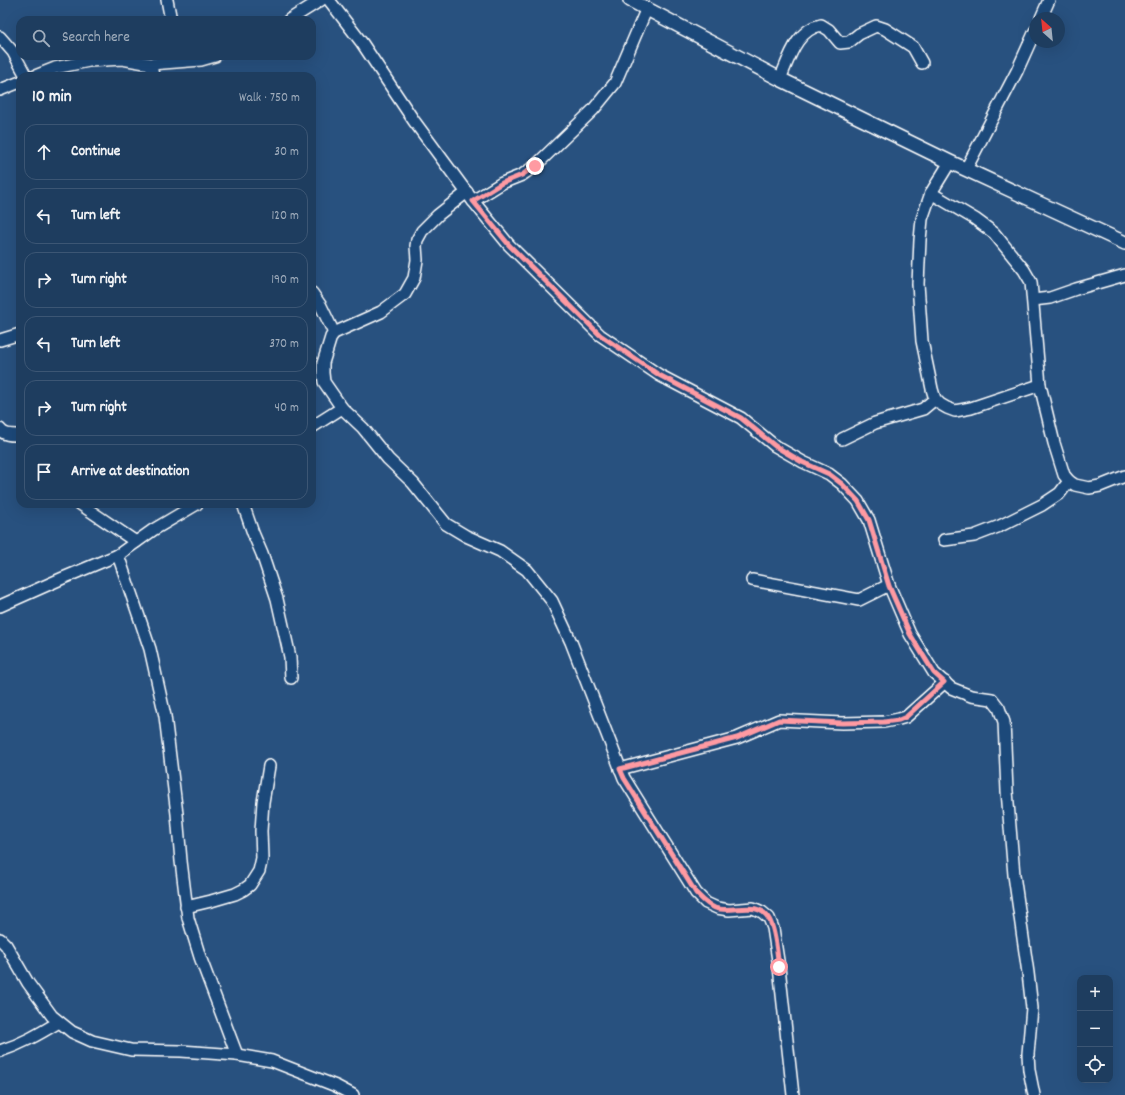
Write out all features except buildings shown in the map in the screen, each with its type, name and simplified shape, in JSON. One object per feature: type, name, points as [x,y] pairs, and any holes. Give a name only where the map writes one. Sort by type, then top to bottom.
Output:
[{"type":"street","points":[[167,0],[170,16]]},
{"type":"street","points":[[295,16],[321,0]]},
{"type":"street","points":[[329,0],[362,43],[414,121],[473,201],[509,245],[584,320],[600,335],[659,375],[741,418],[775,446],[802,462],[829,474],[842,484],[858,501],[869,520],[889,586],[910,634],[934,673],[951,688],[971,696],[992,699],[999,708],[1004,722],[1007,791],[1014,875],[1032,1008],[1028,1054],[1029,1070],[1034,1095]]},
{"type":"street","points":[[630,0],[780,79],[950,162],[1125,242]]},
{"type":"street","points":[[1044,12],[1049,0]]},
{"type":"street","points":[[473,201],[502,183],[522,175],[535,166],[593,110],[615,84],[647,8]]},
{"type":"street","points":[[780,79],[796,43],[808,30],[814,26],[821,25],[829,30],[840,43],[849,42],[859,34],[876,26],[885,29],[913,47],[922,63]]},
{"type":"street","points":[[0,37],[16,58]]},
{"type":"street","points":[[966,169],[1017,71],[1029,44]]},
{"type":"street","points":[[17,60],[24,72]]},
{"type":"street","points":[[45,72],[55,68],[89,61],[122,60],[151,64],[173,60]]},
{"type":"street","points":[[151,64],[152,72]]},
{"type":"street","points":[[0,90],[16,84]]},
{"type":"street","points":[[950,162],[931,193],[922,219],[918,284],[922,341],[935,399],[946,408],[960,410],[971,408],[1040,385]]},
{"type":"street","points":[[466,192],[438,215],[422,231],[416,246],[417,260],[414,278],[405,294],[381,312],[334,333],[331,337],[325,357],[323,373],[324,382],[342,408],[363,428],[388,459],[413,483],[446,524],[466,536],[500,551],[527,570],[552,601],[571,642],[624,778],[696,893],[706,903],[717,908],[729,910],[753,908],[762,912],[769,918],[773,928],[779,967],[793,1095]]},
{"type":"street","points":[[931,193],[976,219],[994,233],[1024,270],[1031,282],[1040,385],[1054,443],[1064,475],[1075,486],[1089,488],[1100,486],[1125,476]]},
{"type":"street","points":[[1033,300],[1050,298],[1076,289],[1125,276]]},
{"type":"street","points":[[316,298],[334,333]]},
{"type":"street","points":[[0,340],[16,335]]},
{"type":"street","points":[[842,439],[875,423],[923,409],[935,399]]},
{"type":"street","points":[[316,424],[342,408]]},
{"type":"street","points":[[0,429],[1,432],[6,435],[16,435]]},
{"type":"street","points":[[944,540],[974,536],[1000,526],[1048,501],[1060,493],[1069,481]]},
{"type":"street","points":[[86,508],[136,542]]},
{"type":"street","points":[[0,606],[118,555],[153,530],[190,508]]},
{"type":"street","points":[[244,508],[277,599],[290,657],[291,678]]},
{"type":"street","points":[[118,555],[150,649],[165,716],[188,918],[200,957],[237,1055]]},
{"type":"street","points":[[752,580],[859,600],[889,586]]},
{"type":"street","points":[[620,769],[737,738],[779,720],[842,723],[884,722],[899,720],[906,717],[944,682]]},
{"type":"street","points":[[186,907],[229,896],[247,888],[259,871],[262,858],[261,831],[263,802],[270,766]]},
{"type":"street","points":[[0,939],[6,945],[28,983],[52,1016],[72,1032],[92,1041],[131,1050],[181,1051],[237,1055],[272,1061],[336,1086],[353,1095]]},
{"type":"street","points":[[0,1051],[24,1042],[59,1022]]},
{"type":"route","points":[[535,166],[522,175],[502,183],[473,201],[509,245],[600,335],[659,375],[741,418],[775,446],[802,462],[829,474],[842,484],[858,501],[869,520],[889,586],[910,634],[934,673],[944,682],[906,717],[899,720],[884,722],[842,723],[779,720],[737,738],[620,769],[643,809],[696,893],[706,903],[717,908],[729,910],[753,908],[762,912],[769,918],[773,928],[779,967]]}]
